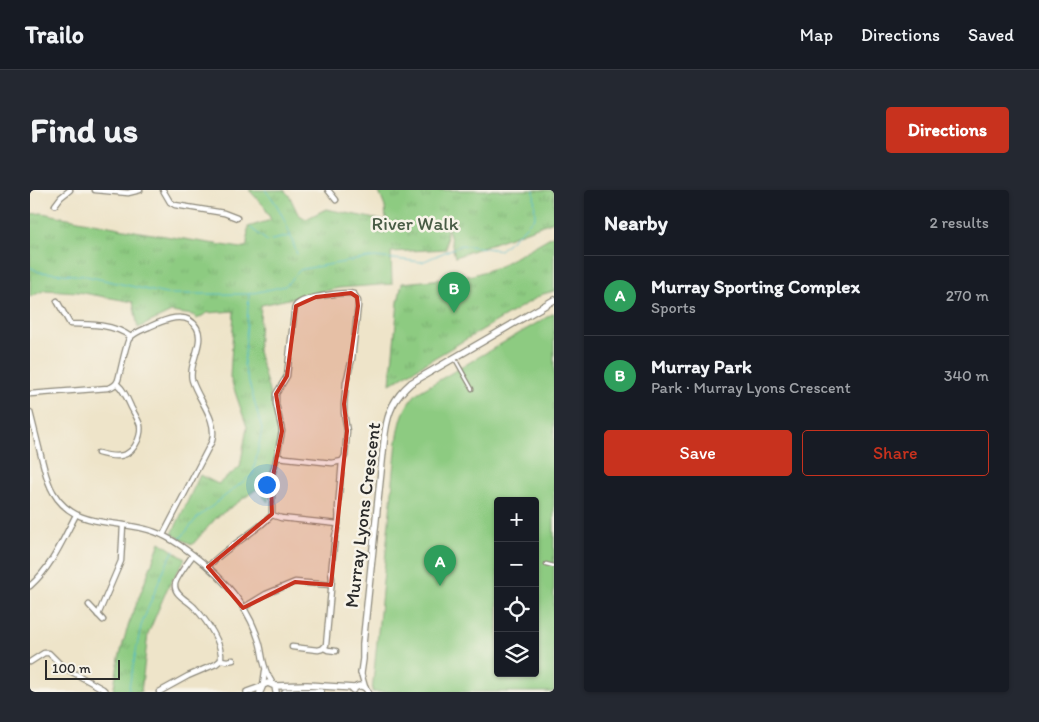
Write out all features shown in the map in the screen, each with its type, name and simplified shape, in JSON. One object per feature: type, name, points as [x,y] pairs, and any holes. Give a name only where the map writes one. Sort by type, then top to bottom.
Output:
[{"type":"street","points":[[55,205],[70,190]]},
{"type":"street","points":[[95,190],[128,193],[140,190]]},
{"type":"street","points":[[163,190],[170,202],[175,205],[224,213],[236,218]]},
{"type":"street","points":[[328,190],[336,200]]},
{"type":"street","points":[[208,567],[219,556],[272,515],[272,481],[282,431],[276,404],[276,394],[287,376],[296,306],[302,301],[316,297],[351,292],[357,297],[358,306],[352,360],[346,382],[344,404],[347,431],[345,456],[342,462],[338,524],[335,536],[332,585],[324,648]]},
{"type":"street","name":"Murray Lyons Crescent","points":[[355,689],[362,673],[363,644],[387,420],[395,400],[411,383],[554,300]]},
{"type":"street","points":[[57,301],[70,324],[96,325],[111,328],[122,331],[131,337]]},
{"type":"street","points":[[30,394],[114,386],[117,384],[131,337],[171,318],[190,320],[196,326],[199,333],[192,368],[192,379],[212,422],[213,437],[163,535]]},
{"type":"street","points":[[98,453],[120,456],[127,454],[134,448],[140,435],[139,423],[123,390],[117,384]]},
{"type":"street","points":[[30,412],[31,423],[49,484],[60,502],[76,515],[94,521],[123,524],[163,535],[208,567],[236,596],[249,617],[259,642],[265,669],[275,687]]},
{"type":"street","points":[[277,457],[332,463],[342,462]]},
{"type":"street","points":[[30,586],[48,566],[76,515]]},
{"type":"street","points":[[272,515],[281,518],[338,524]]},
{"type":"street","points":[[98,615],[121,561],[123,524]]},
{"type":"street","points":[[193,555],[176,581],[175,588],[178,594],[194,606],[209,626],[221,653],[221,660]]},
{"type":"street","points":[[243,608],[266,594],[295,582],[332,585]]},
{"type":"street","points":[[89,605],[103,620]]},
{"type":"street","points":[[292,647],[318,650],[324,648],[336,651]]},
{"type":"street","points":[[30,662],[44,653],[49,653],[63,668],[106,692]]},
{"type":"street","points":[[159,692],[221,660],[233,660]]},
{"type":"street","points":[[261,688],[265,669]]},
{"type":"street","name":"Murray Lyons Crescent","points":[[362,673],[368,690]]},
{"type":"street","points":[[247,692],[261,688],[268,683],[275,687],[308,685],[355,689],[363,686],[368,690]]},
{"type":"street","points":[[285,692],[321,692]]},
{"type":"lane","points":[[454,358],[472,389]]},
{"type":"lane","points":[[546,564],[554,566]]},
{"type":"highlighted area","points":[[351,293],[357,297],[358,306],[344,404],[347,431],[331,585],[295,582],[243,608],[208,567],[272,514],[271,486],[282,431],[276,394],[287,376],[296,306],[316,297]]},
{"type":"green space","name":"River Walk","points":[[249,190],[284,190],[289,195],[298,214],[306,219],[326,209],[386,221],[385,207],[377,190],[554,190],[554,221],[455,257],[447,224],[446,249],[391,252],[392,284],[339,288],[261,305],[258,351],[279,428],[278,445],[269,477],[268,502],[257,489],[217,517],[192,545],[172,534],[200,475],[218,484],[240,467],[247,427],[230,377],[234,311],[207,313],[197,319],[193,315],[171,312],[138,328],[133,302],[78,292],[45,290],[30,297],[30,214],[42,213],[140,232],[241,248],[247,246],[248,227],[271,220],[264,206]]},
{"type":"green space","points":[[554,235],[554,291],[543,294],[390,384],[398,302],[402,283],[473,275],[498,267]]},
{"type":"green space","points":[[554,313],[554,692],[372,692],[397,441],[401,421],[417,393]]},
{"type":"green space","points":[[160,542],[185,559],[167,589],[148,634],[141,692],[113,692],[119,658],[127,629]]},
{"type":"waterway","points":[[265,190],[276,204],[297,254]]},
{"type":"waterway","points":[[30,267],[39,272],[86,276],[166,294],[249,294],[285,286],[303,269],[375,257],[422,262],[461,245],[500,250],[535,217],[534,190]]},
{"type":"waterway","points":[[251,228],[267,241],[290,236]]},
{"type":"waterway","points":[[180,539],[197,518],[253,474],[262,429],[244,365],[249,294]]},
{"type":"waterway","points":[[128,692],[141,626],[164,569],[174,550]]},
{"type":"place","name":"Murray Park","points":[[454,313]]},
{"type":"place","name":"Murray Sporting Complex","points":[[440,586]]}]
